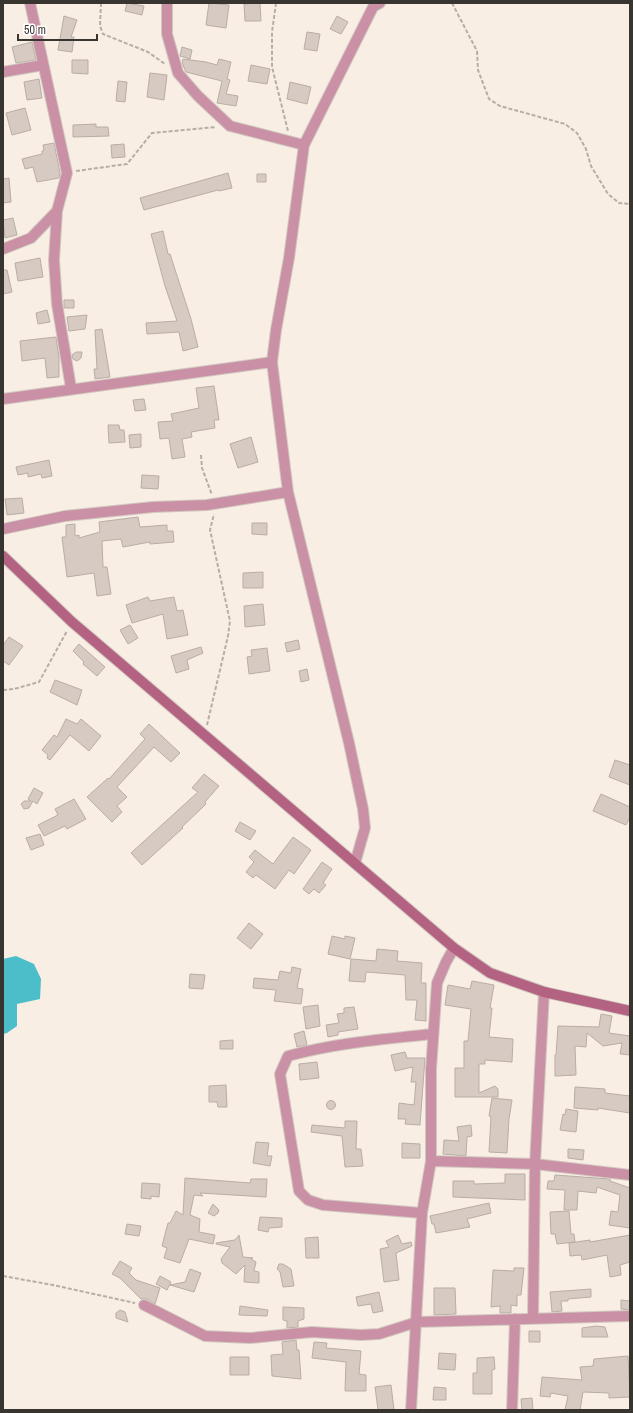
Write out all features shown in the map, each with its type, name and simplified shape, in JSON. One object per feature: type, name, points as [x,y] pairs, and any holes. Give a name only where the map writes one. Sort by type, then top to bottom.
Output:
[{"type":"main road","points":[[3,556],[72,622],[454,948],[490,973],[544,992],[630,1011]]},
{"type":"street","points":[[30,3],[67,173],[57,211],[54,260],[57,304],[71,388]]},
{"type":"street","points":[[167,3],[167,34],[178,73],[198,96],[230,126],[304,145]]},
{"type":"street","points":[[355,863],[365,828],[363,809],[349,743],[288,492],[272,362],[276,330],[289,258],[304,145],[373,7],[380,3]]},
{"type":"street","points":[[3,72],[43,65]]},
{"type":"street","points":[[3,249],[31,238],[57,211]]},
{"type":"street","points":[[3,399],[71,388],[272,362]]},
{"type":"street","points":[[3,529],[65,516],[153,507],[216,504],[288,492]]},
{"type":"street","points":[[411,1410],[422,1213],[431,1161],[431,1069],[433,1034],[438,984],[446,962],[454,948]]},
{"type":"street","points":[[533,1319],[535,1164],[544,992]]},
{"type":"street","points":[[422,1213],[323,1206],[308,1200],[299,1192],[280,1074],[288,1056],[305,1051],[351,1043],[433,1034]]},
{"type":"street","points":[[431,1161],[535,1164],[630,1176]]},
{"type":"street","points":[[144,1305],[205,1336],[250,1338],[312,1332],[361,1335],[379,1334],[417,1322],[630,1316]]},
{"type":"street","points":[[512,1410],[515,1319]]},
{"type":"path","points":[[101,3],[100,26],[103,34],[148,52],[178,73]]},
{"type":"path","points":[[276,3],[272,32],[272,67],[290,142]]},
{"type":"path","points":[[452,3],[477,51],[478,70],[489,99],[500,106],[565,124],[577,133],[586,149],[591,166],[608,194],[619,203],[630,204]]},
{"type":"path","points":[[67,173],[127,164],[152,133],[190,128],[230,126]]},
{"type":"path","points":[[201,455],[202,468],[216,504],[210,530],[230,621],[228,636],[205,736]]},
{"type":"path","points":[[3,690],[14,689],[39,682],[72,622]]},
{"type":"path","points":[[3,1276],[53,1284],[144,1305]]},
{"type":"water","points":[[16,956],[34,964],[41,979],[40,999],[17,1004],[17,1026],[3,1034],[3,959]]},
{"type":"building","points":[[127,3],[144,6],[142,15],[125,11]]},
{"type":"building","points":[[209,3],[229,5],[226,28],[206,25]]},
{"type":"building","points":[[260,3],[261,21],[245,21],[244,4]]},
{"type":"building","points":[[64,16],[77,20],[71,37],[74,37],[72,52],[58,50]]},
{"type":"building","points":[[337,16],[348,22],[341,34],[330,29]]},
{"type":"building","points":[[307,32],[320,34],[317,51],[304,49]]},
{"type":"building","points":[[32,42],[36,60],[16,63],[12,47]]},
{"type":"building","points":[[182,47],[192,50],[190,59],[180,56]]},
{"type":"building","points":[[183,59],[217,65],[219,59],[231,62],[227,79],[230,80],[226,94],[238,96],[236,106],[217,103],[222,81],[186,72],[182,63]]},
{"type":"building","points":[[72,60],[88,60],[88,74],[72,73]]},
{"type":"building","points":[[251,65],[270,69],[267,84],[248,81]]},
{"type":"building","points":[[150,73],[167,75],[164,100],[147,97]]},
{"type":"building","points":[[39,79],[42,98],[27,100],[24,82]]},
{"type":"building","points":[[118,81],[127,82],[125,102],[116,101]]},
{"type":"building","points":[[290,82],[311,87],[307,104],[287,99]]},
{"type":"building","points":[[25,108],[31,130],[12,135],[6,113]]},
{"type":"building","points":[[96,124],[96,127],[108,127],[109,136],[73,137],[73,125]]},
{"type":"building","points":[[54,143],[60,173],[59,178],[37,182],[33,167],[25,169],[22,159],[42,154],[42,151],[44,150],[43,145]]},
{"type":"building","points":[[124,144],[125,157],[112,158],[111,145]]},
{"type":"building","points":[[228,173],[232,188],[218,190],[144,210],[140,198]]},
{"type":"building","points":[[257,174],[266,174],[266,182],[257,182]]},
{"type":"building","points":[[9,178],[11,202],[3,203],[3,179]]},
{"type":"building","points":[[13,218],[17,235],[5,238],[3,220]]},
{"type":"building","points":[[163,231],[168,254],[170,254],[191,319],[198,347],[183,351],[179,332],[147,334],[146,323],[177,321],[165,286],[151,234]]},
{"type":"building","points":[[40,258],[43,277],[18,281],[15,263]]},
{"type":"building","points":[[3,270],[7,270],[12,292],[3,294]]},
{"type":"building","points":[[64,300],[74,300],[74,308],[64,308]]},
{"type":"building","points":[[47,310],[50,322],[38,324],[36,313]]},
{"type":"building","points":[[87,315],[85,329],[69,331],[67,317]]},
{"type":"building","points":[[102,329],[110,377],[95,379],[94,369],[97,369],[95,330]]},
{"type":"building","points":[[56,337],[59,357],[59,377],[47,378],[45,358],[22,361],[20,341]]},
{"type":"building","points":[[76,352],[82,352],[81,358],[77,361],[73,359],[72,355]]},
{"type":"building","points":[[214,386],[219,420],[214,420],[215,428],[191,432],[192,437],[182,439],[185,457],[172,459],[169,438],[160,439],[158,422],[173,421],[171,414],[199,408],[196,388]]},
{"type":"building","points":[[144,399],[146,410],[135,411],[133,400]]},
{"type":"building","points":[[108,425],[119,425],[120,430],[124,430],[125,442],[109,443]]},
{"type":"building","points":[[141,434],[141,447],[130,448],[129,435]]},
{"type":"building","points":[[251,437],[258,462],[238,468],[230,444]]},
{"type":"building","points":[[49,460],[52,476],[42,478],[41,474],[28,477],[28,473],[18,475],[16,467]]},
{"type":"building","points":[[142,475],[159,476],[158,489],[141,488]]},
{"type":"building","points":[[22,498],[24,513],[7,515],[5,499]]},
{"type":"building","points":[[138,517],[140,527],[167,525],[167,531],[173,531],[174,542],[150,544],[150,542],[123,547],[121,539],[102,541],[103,567],[107,567],[111,594],[97,596],[94,573],[67,577],[62,537],[66,537],[66,525],[75,524],[75,536],[79,535],[79,538],[100,532],[99,522]]},
{"type":"building","points":[[252,523],[267,523],[267,535],[252,534]]},
{"type":"building","points":[[263,572],[263,588],[243,588],[243,573]]},
{"type":"building","points":[[148,597],[150,601],[174,597],[177,611],[183,610],[188,635],[167,639],[163,614],[132,623],[126,605]]},
{"type":"building","points":[[263,604],[265,625],[245,627],[244,606]]},
{"type":"building","points":[[130,625],[138,638],[128,644],[120,630]]},
{"type":"building","points":[[9,637],[23,646],[9,665],[3,661],[3,645]]},
{"type":"building","points":[[298,640],[300,649],[287,652],[285,643]]},
{"type":"building","points":[[79,644],[105,667],[97,676],[83,664],[84,662],[73,651]]},
{"type":"building","points":[[201,647],[203,653],[187,660],[189,669],[176,673],[171,656]]},
{"type":"building","points":[[267,648],[270,671],[249,674],[247,657],[252,656],[251,650]]},
{"type":"building","points":[[307,669],[309,680],[301,682],[299,671]]},
{"type":"building","points":[[55,680],[82,690],[77,705],[50,692]]},
{"type":"building","points":[[66,719],[77,724],[81,719],[101,736],[89,751],[70,735],[50,760],[47,758],[48,755],[42,750],[54,735],[57,737]]},
{"type":"building","points":[[149,724],[180,753],[171,762],[154,747],[117,787],[127,797],[117,806],[122,812],[112,822],[87,797],[108,778],[109,779],[145,739],[140,734]]},
{"type":"building","points":[[615,760],[630,765],[630,785],[609,777]]},
{"type":"building","points":[[204,774],[219,786],[205,802],[206,804],[182,827],[183,828],[142,865],[131,853],[198,792],[192,788]]},
{"type":"building","points":[[34,788],[43,793],[37,804],[33,801],[29,808],[24,809],[21,804],[24,801],[31,801],[28,799]]},
{"type":"building","points":[[601,794],[630,807],[630,817],[626,825],[593,811]]},
{"type":"building","points":[[74,799],[86,819],[67,829],[65,826],[44,836],[38,825],[58,815],[55,809]]},
{"type":"building","points":[[240,822],[256,831],[250,840],[235,831]]},
{"type":"building","points":[[40,834],[44,845],[31,850],[26,838]]},
{"type":"building","points":[[293,837],[311,850],[294,874],[289,870],[275,889],[256,875],[253,878],[246,872],[254,862],[249,857],[255,850],[273,864]]},
{"type":"building","points":[[322,862],[332,869],[323,883],[326,885],[319,893],[314,889],[309,894],[303,889]]},
{"type":"building","points":[[249,923],[263,934],[251,949],[237,938]]},
{"type":"building","points":[[332,936],[345,939],[345,936],[355,938],[350,959],[328,954]]},
{"type":"building","points":[[377,949],[398,951],[397,961],[422,963],[421,983],[426,983],[426,1021],[415,1020],[417,1000],[406,1000],[405,975],[366,972],[365,982],[349,981],[351,959],[376,961]]},
{"type":"building","points":[[292,967],[301,969],[297,988],[303,989],[301,1004],[274,1001],[276,990],[253,988],[254,978],[278,980],[280,971],[291,973]]},
{"type":"building","points":[[190,974],[205,975],[203,989],[189,988]]},
{"type":"building","points":[[472,981],[494,985],[490,1008],[492,1008],[489,1037],[513,1039],[512,1062],[485,1060],[485,1064],[479,1064],[479,1093],[495,1086],[498,1089],[498,1097],[455,1097],[455,1068],[464,1068],[464,1041],[468,1041],[471,1009],[445,1005],[448,985],[470,989]]},
{"type":"building","points":[[318,1005],[320,1026],[306,1029],[303,1007]]},
{"type":"building","points":[[354,1007],[358,1029],[338,1032],[338,1035],[328,1037],[326,1025],[339,1023],[337,1014],[344,1013],[344,1008]]},
{"type":"building","points":[[601,1014],[612,1016],[609,1033],[630,1036],[630,1055],[620,1054],[622,1043],[603,1046],[587,1033],[586,1047],[575,1046],[576,1075],[555,1076],[555,1055],[558,1026],[599,1027]]},
{"type":"building","points":[[304,1031],[307,1045],[297,1047],[294,1034]]},
{"type":"building","points":[[233,1040],[233,1049],[220,1049],[220,1041]]},
{"type":"building","points":[[405,1052],[407,1058],[425,1058],[420,1125],[405,1124],[406,1119],[398,1119],[399,1103],[414,1105],[416,1082],[411,1082],[413,1067],[395,1071],[391,1055]]},
{"type":"building","points":[[317,1062],[319,1078],[300,1080],[299,1064]]},
{"type":"building","points":[[226,1085],[227,1107],[218,1107],[217,1102],[209,1102],[209,1086]]},
{"type":"building","points":[[575,1087],[605,1089],[605,1093],[630,1096],[630,1113],[598,1108],[598,1110],[574,1108]]},
{"type":"building","points":[[492,1098],[512,1100],[509,1119],[507,1153],[489,1152],[491,1117],[489,1116]]},
{"type":"building","points":[[329,1101],[333,1101],[335,1105],[333,1109],[329,1109],[327,1107],[327,1103]]},
{"type":"building","points":[[566,1109],[578,1111],[576,1132],[560,1130],[563,1114],[565,1115]]},
{"type":"building","points":[[345,1121],[357,1121],[356,1149],[361,1149],[363,1166],[345,1167],[342,1136],[311,1132],[312,1125],[345,1128]]},
{"type":"building","points":[[471,1125],[472,1136],[467,1137],[466,1156],[443,1154],[444,1140],[459,1141],[457,1127]]},
{"type":"building","points":[[256,1142],[269,1143],[267,1156],[272,1156],[270,1166],[253,1163]]},
{"type":"building","points":[[402,1143],[420,1144],[420,1158],[402,1158]]},
{"type":"building","points":[[568,1149],[584,1150],[583,1160],[568,1158]]},
{"type":"building","points":[[505,1174],[525,1174],[525,1200],[453,1197],[453,1181],[474,1181],[474,1184],[505,1183]]},
{"type":"building","points":[[555,1175],[610,1179],[610,1181],[630,1188],[630,1228],[609,1225],[611,1211],[618,1212],[620,1195],[597,1187],[596,1193],[578,1191],[577,1210],[564,1210],[565,1190],[547,1189],[548,1181],[554,1181]]},
{"type":"building","points":[[185,1178],[250,1183],[251,1179],[267,1179],[266,1197],[200,1193],[203,1196],[194,1195],[190,1215],[200,1219],[199,1232],[215,1235],[213,1244],[189,1239],[180,1263],[164,1258],[167,1248],[162,1246],[168,1223],[170,1223],[176,1211],[183,1215]]},
{"type":"building","points":[[142,1183],[160,1184],[159,1197],[151,1196],[151,1199],[141,1198]]},
{"type":"building","points":[[489,1203],[491,1213],[467,1219],[470,1227],[436,1233],[430,1216]]},
{"type":"building","points":[[213,1204],[219,1210],[214,1216],[208,1213]]},
{"type":"building","points":[[569,1211],[571,1234],[574,1234],[575,1242],[557,1244],[555,1234],[551,1234],[550,1212]]},
{"type":"building","points":[[260,1217],[282,1218],[282,1227],[269,1228],[268,1232],[258,1230]]},
{"type":"building","points":[[127,1224],[141,1226],[139,1236],[125,1234]]},
{"type":"building","points":[[239,1235],[243,1257],[253,1258],[251,1259],[256,1262],[254,1271],[259,1272],[259,1283],[244,1282],[245,1265],[236,1274],[222,1263],[221,1259],[230,1247],[216,1243],[235,1240]]},
{"type":"building","points":[[398,1235],[402,1244],[411,1242],[412,1246],[396,1253],[399,1280],[384,1282],[380,1249],[389,1247],[386,1241]]},
{"type":"building","points":[[630,1235],[630,1262],[620,1265],[621,1275],[610,1277],[607,1255],[582,1260],[581,1255],[570,1256],[569,1243],[590,1240],[590,1242]]},
{"type":"building","points":[[318,1237],[319,1258],[306,1258],[305,1238]]},
{"type":"building","points":[[120,1261],[132,1268],[129,1273],[136,1280],[160,1288],[155,1304],[147,1299],[141,1299],[120,1278],[112,1274]]},
{"type":"building","points":[[279,1264],[283,1264],[291,1269],[294,1286],[283,1287],[280,1272],[277,1269]]},
{"type":"building","points":[[514,1268],[524,1268],[521,1295],[517,1295],[517,1306],[511,1305],[511,1313],[500,1313],[500,1306],[491,1307],[493,1270],[514,1271]]},
{"type":"building","points":[[190,1269],[201,1273],[194,1292],[170,1285],[185,1282]]},
{"type":"building","points":[[160,1276],[171,1282],[167,1290],[156,1284]]},
{"type":"building","points":[[434,1288],[455,1288],[456,1314],[434,1315]]},
{"type":"building","points":[[591,1289],[591,1297],[561,1301],[562,1311],[552,1312],[550,1292]]},
{"type":"building","points":[[379,1292],[383,1311],[373,1313],[371,1304],[358,1306],[356,1297]]},
{"type":"building","points":[[621,1300],[630,1301],[630,1310],[621,1309]]},
{"type":"building","points":[[240,1306],[268,1310],[267,1316],[239,1315]]},
{"type":"building","points":[[283,1307],[304,1308],[304,1319],[298,1321],[298,1327],[287,1328],[287,1321],[283,1320]]},
{"type":"building","points":[[120,1310],[125,1312],[128,1322],[116,1318],[116,1313]]},
{"type":"building","points":[[596,1326],[605,1327],[608,1337],[582,1337],[582,1328]]},
{"type":"building","points":[[529,1331],[540,1331],[540,1342],[529,1342]]},
{"type":"building","points":[[296,1340],[297,1350],[299,1350],[301,1379],[272,1376],[271,1355],[283,1354],[282,1342]]},
{"type":"building","points":[[314,1342],[327,1343],[326,1348],[361,1351],[359,1374],[366,1375],[366,1391],[345,1391],[346,1362],[312,1358]]},
{"type":"building","points":[[439,1353],[456,1354],[455,1370],[438,1369]]},
{"type":"building","points":[[628,1356],[630,1397],[609,1398],[609,1393],[583,1392],[580,1410],[565,1410],[568,1396],[551,1393],[550,1397],[540,1396],[542,1377],[582,1380],[580,1367],[593,1366],[594,1359]]},
{"type":"building","points":[[230,1357],[249,1357],[249,1375],[230,1375]]},
{"type":"building","points":[[494,1357],[495,1369],[492,1370],[492,1394],[473,1394],[473,1373],[477,1373],[477,1358]]},
{"type":"building","points":[[391,1385],[394,1410],[378,1410],[375,1387]]},
{"type":"building","points":[[434,1387],[446,1388],[446,1400],[433,1400]]},
{"type":"building","points":[[532,1398],[533,1410],[522,1410],[521,1399]]}]
